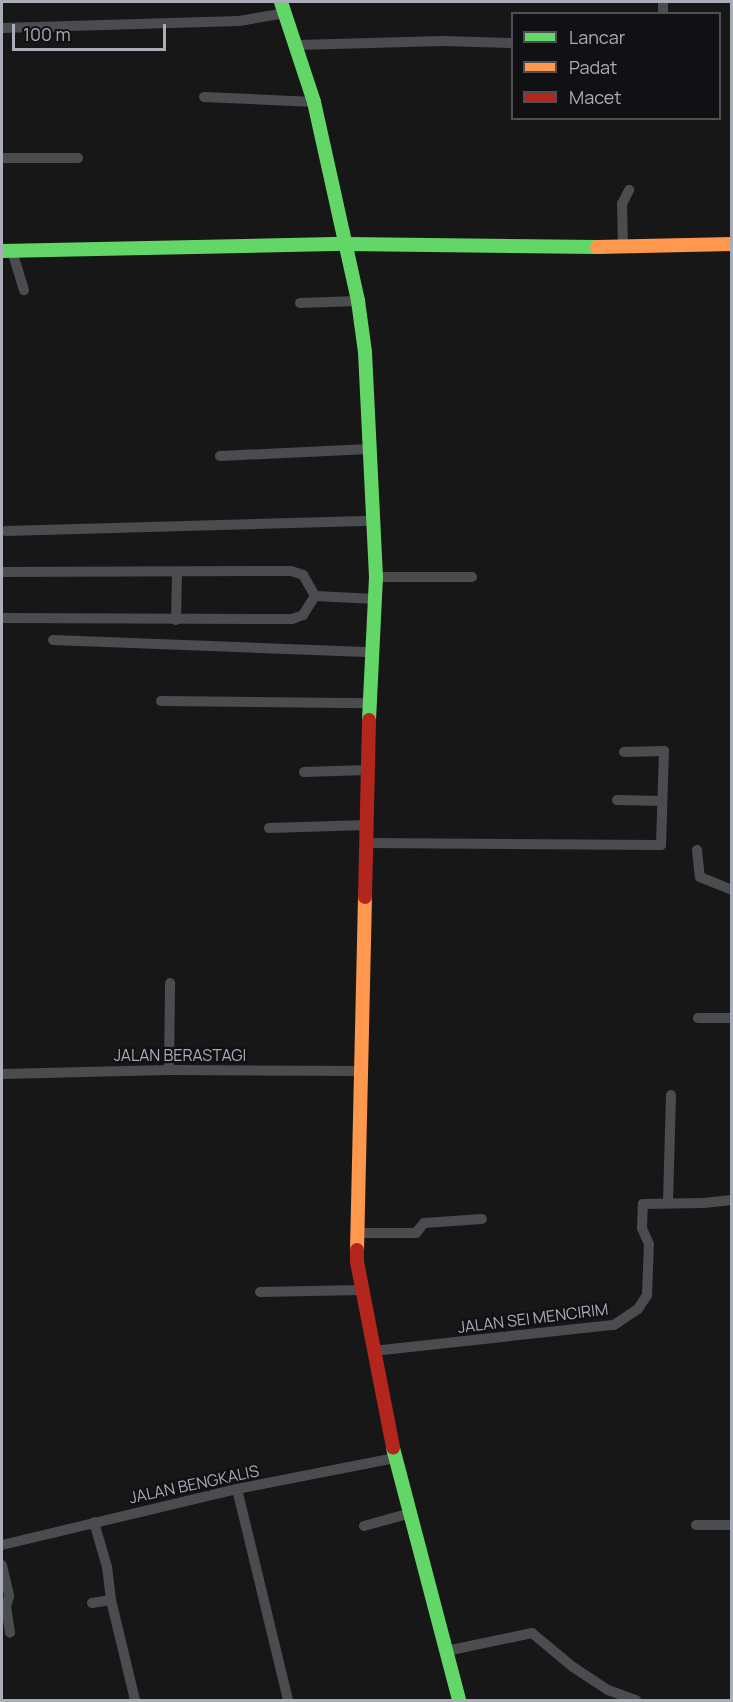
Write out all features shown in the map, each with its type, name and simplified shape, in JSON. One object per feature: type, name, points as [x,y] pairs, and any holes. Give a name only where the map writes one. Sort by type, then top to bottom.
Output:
[{"type":"main road","points":[[283,8],[314,102],[358,301],[365,352],[376,577],[367,770],[367,843],[359,1071],[357,1262],[395,1458],[459,1701]]},
{"type":"main road","points":[[7,251],[346,244],[623,247],[732,244]]},
{"type":"street","points":[[2,28],[239,21],[283,8]]},
{"type":"street","points":[[297,45],[443,41],[511,43]]},
{"type":"street","points":[[204,97],[314,102]]},
{"type":"street","points":[[2,159],[78,158]]},
{"type":"street","points":[[623,247],[622,204],[629,190]]},
{"type":"street","points":[[7,251],[24,290]]},
{"type":"street","points":[[300,303],[358,301]]},
{"type":"street","points":[[220,456],[369,449]]},
{"type":"street","points":[[6,531],[374,521]]},
{"type":"street","points":[[2,572],[291,571],[303,575],[315,596]]},
{"type":"street","points":[[176,620],[177,573]]},
{"type":"street","points":[[376,577],[472,577]]},
{"type":"street","points":[[315,596],[375,599]]},
{"type":"street","points":[[2,618],[292,619],[303,615],[315,596]]},
{"type":"street","points":[[53,640],[372,652]]},
{"type":"street","points":[[161,701],[369,703]]},
{"type":"street","points":[[367,843],[661,844],[664,751],[624,752]]},
{"type":"street","points":[[304,772],[367,770]]},
{"type":"street","points":[[617,800],[662,801]]},
{"type":"street","points":[[269,828],[367,825]]},
{"type":"street","points":[[697,850],[700,877],[732,890]]},
{"type":"street","points":[[169,1070],[170,983]]},
{"type":"street","points":[[698,1018],[732,1018]]},
{"type":"street","name":"JALAN BERASTAGI","points":[[2,1074],[169,1070],[359,1071]]},
{"type":"street","points":[[668,1202],[671,1095]]},
{"type":"street","name":"JALAN SEI MENCIRIM","points":[[373,1351],[595,1329],[614,1325],[635,1312],[646,1298],[649,1244],[642,1228],[643,1204],[732,1200]]},
{"type":"street","points":[[356,1233],[416,1233],[424,1223],[482,1219]]},
{"type":"street","points":[[260,1292],[362,1290]]},
{"type":"street","name":"JALAN BENGKALIS","points":[[2,1545],[237,1489],[395,1458]]},
{"type":"street","points":[[237,1489],[288,1701]]},
{"type":"street","points":[[364,1526],[411,1513]]},
{"type":"street","points":[[94,1522],[107,1567],[111,1600],[135,1701]]},
{"type":"street","points":[[696,1525],[732,1525]]},
{"type":"street","points":[[2,1564],[9,1596],[6,1607],[10,1633]]},
{"type":"street","points":[[92,1603],[111,1600]]},
{"type":"street","points":[[446,1651],[532,1633],[573,1667],[608,1690],[636,1701]]},
{"type":"traffic: fast","points":[[281,2],[314,102],[358,301],[365,352],[376,577],[369,720]]},
{"type":"traffic: fast","points":[[2,251],[346,244],[597,247]]},
{"type":"traffic: fast","points":[[393,1448],[459,1700]]},
{"type":"traffic: slow","points":[[597,247],[732,244]]},
{"type":"traffic: slow","points":[[357,1250],[365,897]]},
{"type":"traffic: jam","points":[[365,897],[369,720]]},
{"type":"traffic: jam","points":[[357,1250],[357,1262],[393,1448]]}]
